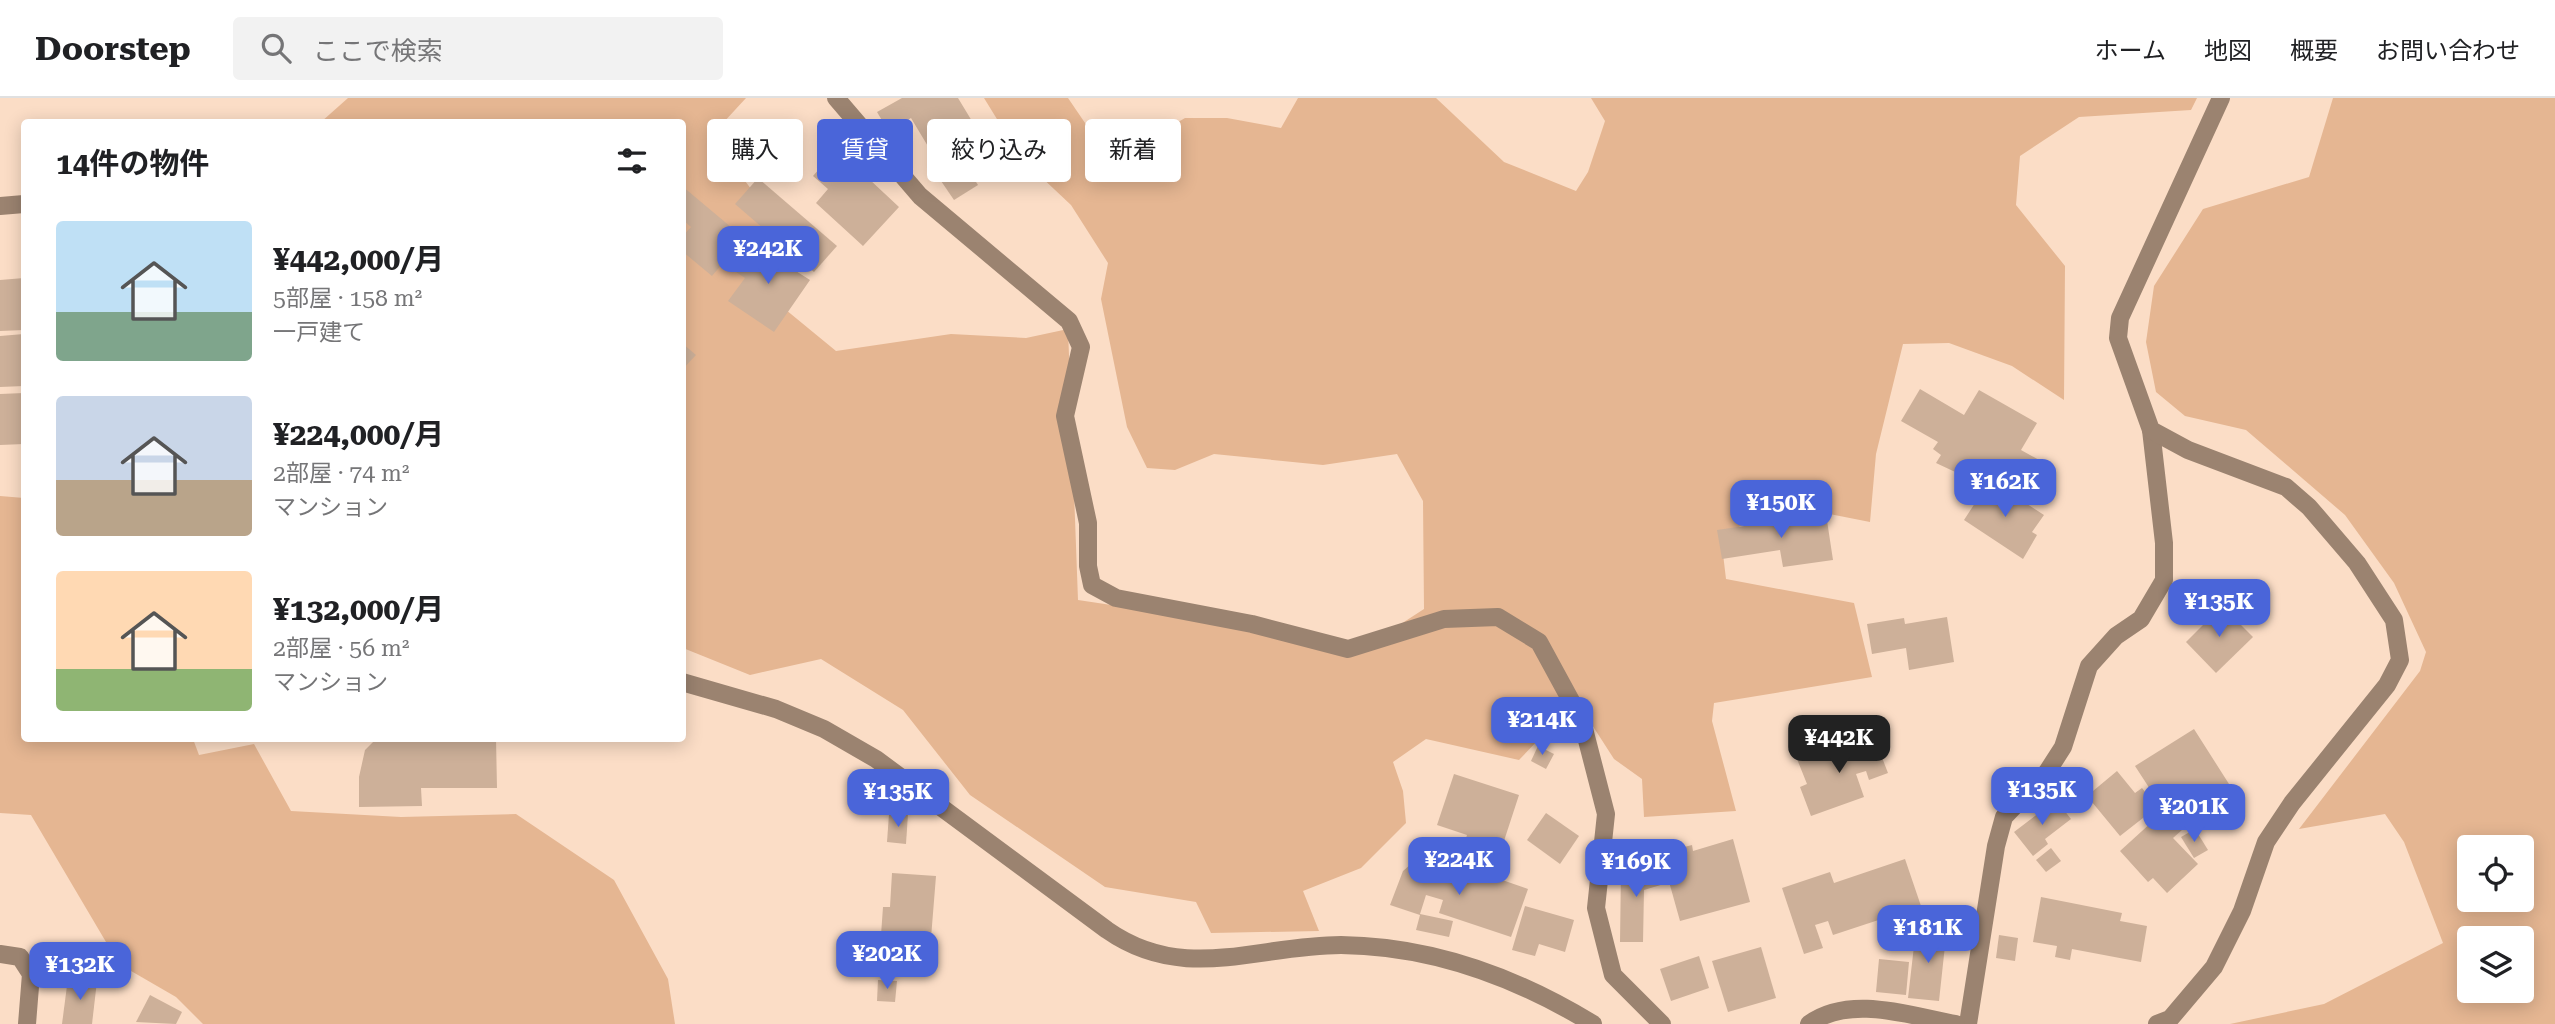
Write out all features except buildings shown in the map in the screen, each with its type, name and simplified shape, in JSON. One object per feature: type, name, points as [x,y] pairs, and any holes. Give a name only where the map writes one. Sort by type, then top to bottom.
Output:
[{"type":"street","points":[[836,98],[920,196],[1069,321],[1081,347],[1065,416],[1088,523],[1088,566],[1092,585],[1116,598],[1252,624],[1349,649],[1444,619],[1498,617],[1539,642],[1581,721],[1606,814],[1596,908],[1613,975],[1662,1024]]},
{"type":"street","points":[[1968,1024],[1996,846],[2004,817],[2047,772],[2063,747],[2089,666],[2116,636],[2141,619],[2164,580],[2164,543],[2151,430],[2118,338],[2120,318],[2221,98]]},
{"type":"street","points":[[0,205],[21,204]]},
{"type":"street","points":[[2151,430],[2189,450],[2286,487],[2294,494],[2357,563],[2393,620],[2400,660],[2387,685],[2292,803],[2266,842],[2242,911],[2214,967],[2169,1019],[2157,1024]]},
{"type":"street","points":[[686,683],[776,709],[824,729],[876,759],[1107,930],[1147,953],[1196,959],[1339,945],[1387,948],[1437,956],[1494,973],[1593,1024]]},
{"type":"street","points":[[0,954],[20,957],[31,974],[27,1024]]},
{"type":"street","points":[[1809,1024],[1839,1010],[1868,1009],[1956,1024]]},
{"type":"shaded area","points":[[348,98],[746,98],[727,119],[707,119],[707,182],[746,182],[792,243],[780,305],[836,351],[951,334],[1026,338],[1068,329],[1078,600],[1178,615],[1353,655],[1424,609],[1423,501],[1397,454],[1323,465],[1214,454],[1175,470],[1147,468],[1127,427],[1101,299],[1108,263],[1071,205],[1047,182],[1071,182],[1071,119],[997,119],[984,98],[1068,98],[1085,123],[1085,182],[1181,182],[1181,120],[1185,118],[1227,118],[1281,128],[1298,98],[1436,98],[1504,162],[1576,191],[1588,172],[1605,121],[1591,98],[2197,98],[2191,110],[2079,117],[2020,156],[2016,205],[2065,266],[2064,400],[2012,366],[1949,343],[1903,344],[1876,454],[1870,522],[1779,504],[1721,537],[1726,579],[1854,603],[1872,677],[1714,703],[1712,721],[1736,811],[1644,817],[1642,779],[1614,759],[1576,700],[1519,760],[1426,739],[1393,762],[1403,791],[1406,823],[1361,868],[1303,891],[1319,931],[1211,933],[1196,902],[1105,887],[970,795],[903,710],[821,659],[750,675],[686,649],[686,119],[324,119]]},
{"type":"shaded area","points":[[2333,98],[2555,98],[2555,1024],[2230,1024],[2324,1004],[2443,943],[2404,842],[2385,814],[2299,829],[2420,671],[2426,652],[2394,583],[2345,515],[2246,430],[2185,416],[2156,392],[2146,342],[2154,286],[2203,209],[2309,177]]},
{"type":"shaded area","points":[[0,496],[21,498],[21,742],[194,742],[199,755],[254,744],[291,811],[401,817],[516,814],[614,880],[668,979],[675,1024],[203,1024],[176,997],[119,964],[31,815],[0,813]]}]
